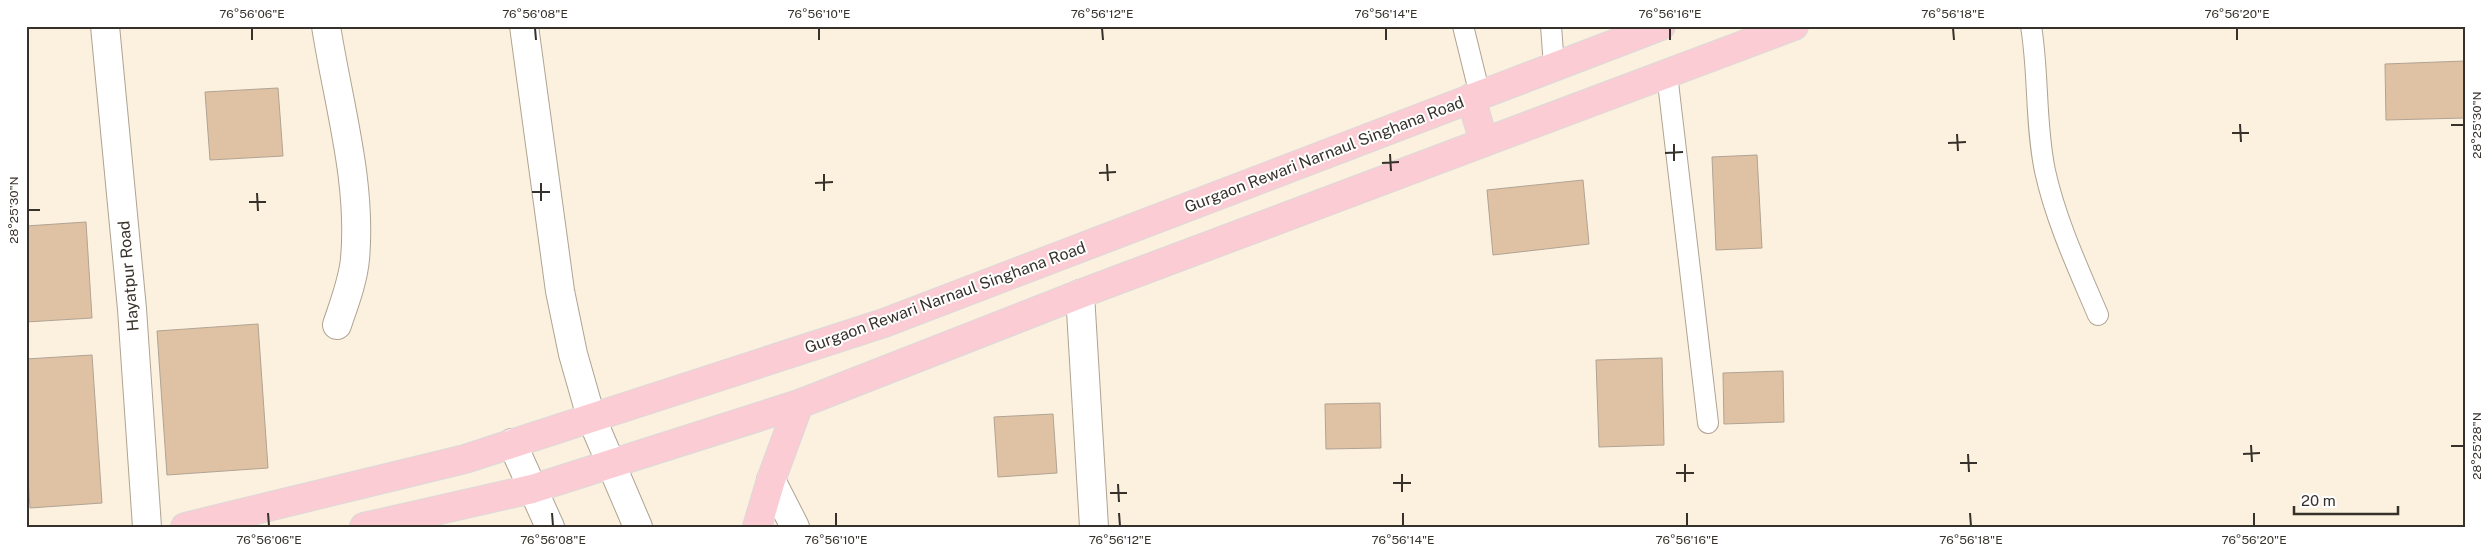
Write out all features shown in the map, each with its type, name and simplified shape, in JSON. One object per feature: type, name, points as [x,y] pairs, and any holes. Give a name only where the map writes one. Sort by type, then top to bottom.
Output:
[{"type":"highway","name":"Gurgaon Rewari Narnaul Singhana Road","points":[[185,527],[240,520],[465,459],[884,323],[1661,26]]},
{"type":"highway","points":[[364,527],[532,489],[799,404],[1080,294],[1794,26]]},
{"type":"highway","points":[[1475,97],[1484,142]]},
{"type":"highway","points":[[757,527],[771,480],[799,404]]},
{"type":"highway","points":[[423,513],[460,527]]},
{"type":"street","name":"Hayatpur Road","points":[[105,26],[132,309],[147,527]]},
{"type":"street","points":[[326,26],[348,146],[356,210],[355,260],[338,325]]},
{"type":"street","points":[[524,26],[560,291],[573,354],[591,417],[638,527]]},
{"type":"street","points":[[1080,294],[1094,527]]},
{"type":"street","points":[[512,443],[550,527]]},
{"type":"street","points":[[771,480],[795,527]]},
{"type":"lane","points":[[1464,26],[1475,97]]},
{"type":"lane","points":[[1551,26],[1554,66]]},
{"type":"lane","points":[[2031,26],[2036,60],[2037,100],[2045,171],[2067,242],[2098,315]]},
{"type":"lane","points":[[1667,74],[1708,423]]},
{"type":"building","points":[[2465,61],[2465,118],[2386,120],[2385,64]]},
{"type":"building","points":[[278,88],[283,156],[210,160],[205,92]]},
{"type":"building","points":[[1757,155],[1762,248],[1716,250],[1712,157]]},
{"type":"building","points":[[1583,180],[1589,244],[1493,255],[1487,190]]},
{"type":"building","points":[[86,222],[92,318],[26,322],[26,226]]},
{"type":"building","points":[[258,324],[268,468],[167,475],[157,331]]},
{"type":"building","points":[[92,355],[102,503],[30,508],[26,448],[26,359]]},
{"type":"building","points":[[1662,358],[1664,445],[1599,447],[1596,360]]},
{"type":"building","points":[[1783,371],[1784,422],[1724,424],[1723,373]]},
{"type":"building","points":[[1380,403],[1381,448],[1326,449],[1325,404]]},
{"type":"building","points":[[1053,414],[1057,473],[998,477],[994,417]]}]
